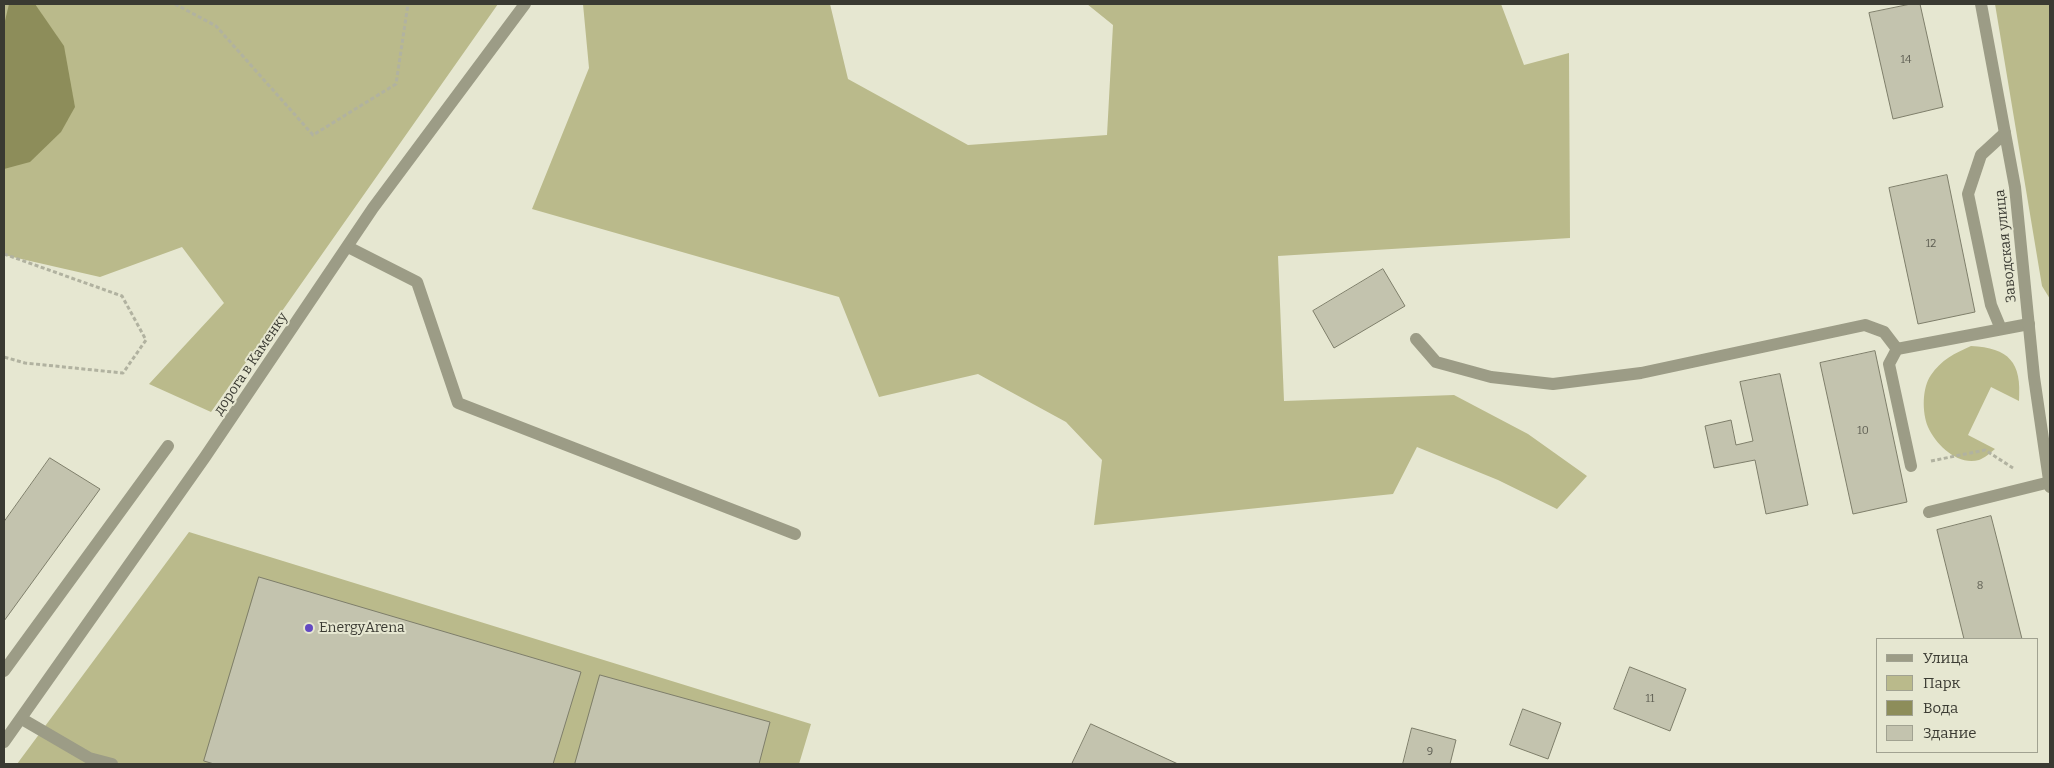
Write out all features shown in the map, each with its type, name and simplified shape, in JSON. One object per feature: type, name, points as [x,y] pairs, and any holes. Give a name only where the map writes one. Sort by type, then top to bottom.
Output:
[{"type":"street","name":"дорога в Каменку","points":[[4,742],[205,458],[373,208],[525,4]]},
{"type":"street","name":"Заводская улица","points":[[1981,4],[2015,188],[2046,485]]},
{"type":"street","points":[[2001,330],[1991,305],[1968,194],[1981,155],[2005,133]]},
{"type":"street","points":[[348,247],[417,282],[458,403],[795,534]]},
{"type":"street","points":[[1897,349],[2029,324]]},
{"type":"street","points":[[1416,339],[1436,362],[1491,378],[1554,384],[1641,373],[1865,325],[1884,332],[1897,349]]},
{"type":"street","points":[[1897,349],[1889,364],[1911,466]]},
{"type":"street","points":[[4,671],[168,446]]},
{"type":"street","points":[[1929,512],[2046,485]]},
{"type":"street","points":[[22,719],[89,758],[112,764]]},
{"type":"path","points":[[175,4],[216,26],[313,135],[396,84],[408,4]]},
{"type":"path","points":[[4,254],[122,296],[146,340],[123,373],[25,363],[4,357]]},
{"type":"path","points":[[1911,466],[1985,450],[2046,485]]},
{"type":"green space","points":[[4,4],[498,4],[211,412],[149,384],[224,303],[182,247],[100,277],[4,255]]},
{"type":"green space","points":[[583,4],[830,4],[848,79],[968,145],[1107,135],[1113,25],[1087,4],[1501,4],[1524,65],[1569,53],[1570,238],[1278,256],[1284,401],[1454,395],[1528,434],[1587,476],[1557,509],[1498,480],[1417,447],[1393,494],[1094,525],[1102,460],[1066,422],[978,374],[879,397],[839,297],[532,209],[589,68]]},
{"type":"green space","points":[[1995,4],[2050,4],[2050,299],[2042,286]]},
{"type":"green space","points":[[1971,346],[1995,350],[2004,354],[2010,360],[2018,376],[2019,401],[1991,387],[1968,435],[1995,449],[1979,460],[1971,461],[1956,457],[1936,441],[1926,421],[1924,400],[1928,380],[1939,365],[1959,351]]},
{"type":"green space","name":"EnergyArena","points":[[189,532],[811,724],[799,764],[17,764]]},
{"type":"water","points":[[9,4],[35,4],[64,46],[75,107],[61,132],[30,162],[4,169],[4,25]]},
{"type":"building","points":[[1911,4],[1920,4],[1943,107],[1893,119],[1869,13]]},
{"type":"building","points":[[1947,175],[1975,312],[1918,324],[1889,188]]},
{"type":"building","points":[[1383,269],[1405,306],[1334,348],[1313,311]]},
{"type":"building","points":[[1875,351],[1907,502],[1853,514],[1820,363]]},
{"type":"building","points":[[1780,374],[1808,505],[1766,514],[1755,460],[1714,468],[1705,426],[1731,420],[1736,445],[1753,441],[1740,382]]},
{"type":"building","points":[[50,458],[100,489],[4,621],[4,522]]},
{"type":"building","points":[[1991,516],[2022,638],[1964,638],[1937,530]]},
{"type":"building","points":[[259,577],[581,672],[553,764],[214,764],[204,761]]},
{"type":"building","points":[[1630,667],[1686,689],[1670,731],[1614,709]]},
{"type":"building","points":[[600,675],[770,722],[759,764],[575,764]]},
{"type":"building","points":[[1523,709],[1561,723],[1548,759],[1510,745]]},
{"type":"building","points":[[1091,724],[1178,764],[1072,764]]},
{"type":"building","points":[[1412,728],[1456,740],[1450,764],[1403,764]]},
{"type":"place","name":"EnergyArena","points":[[309,628]]}]
